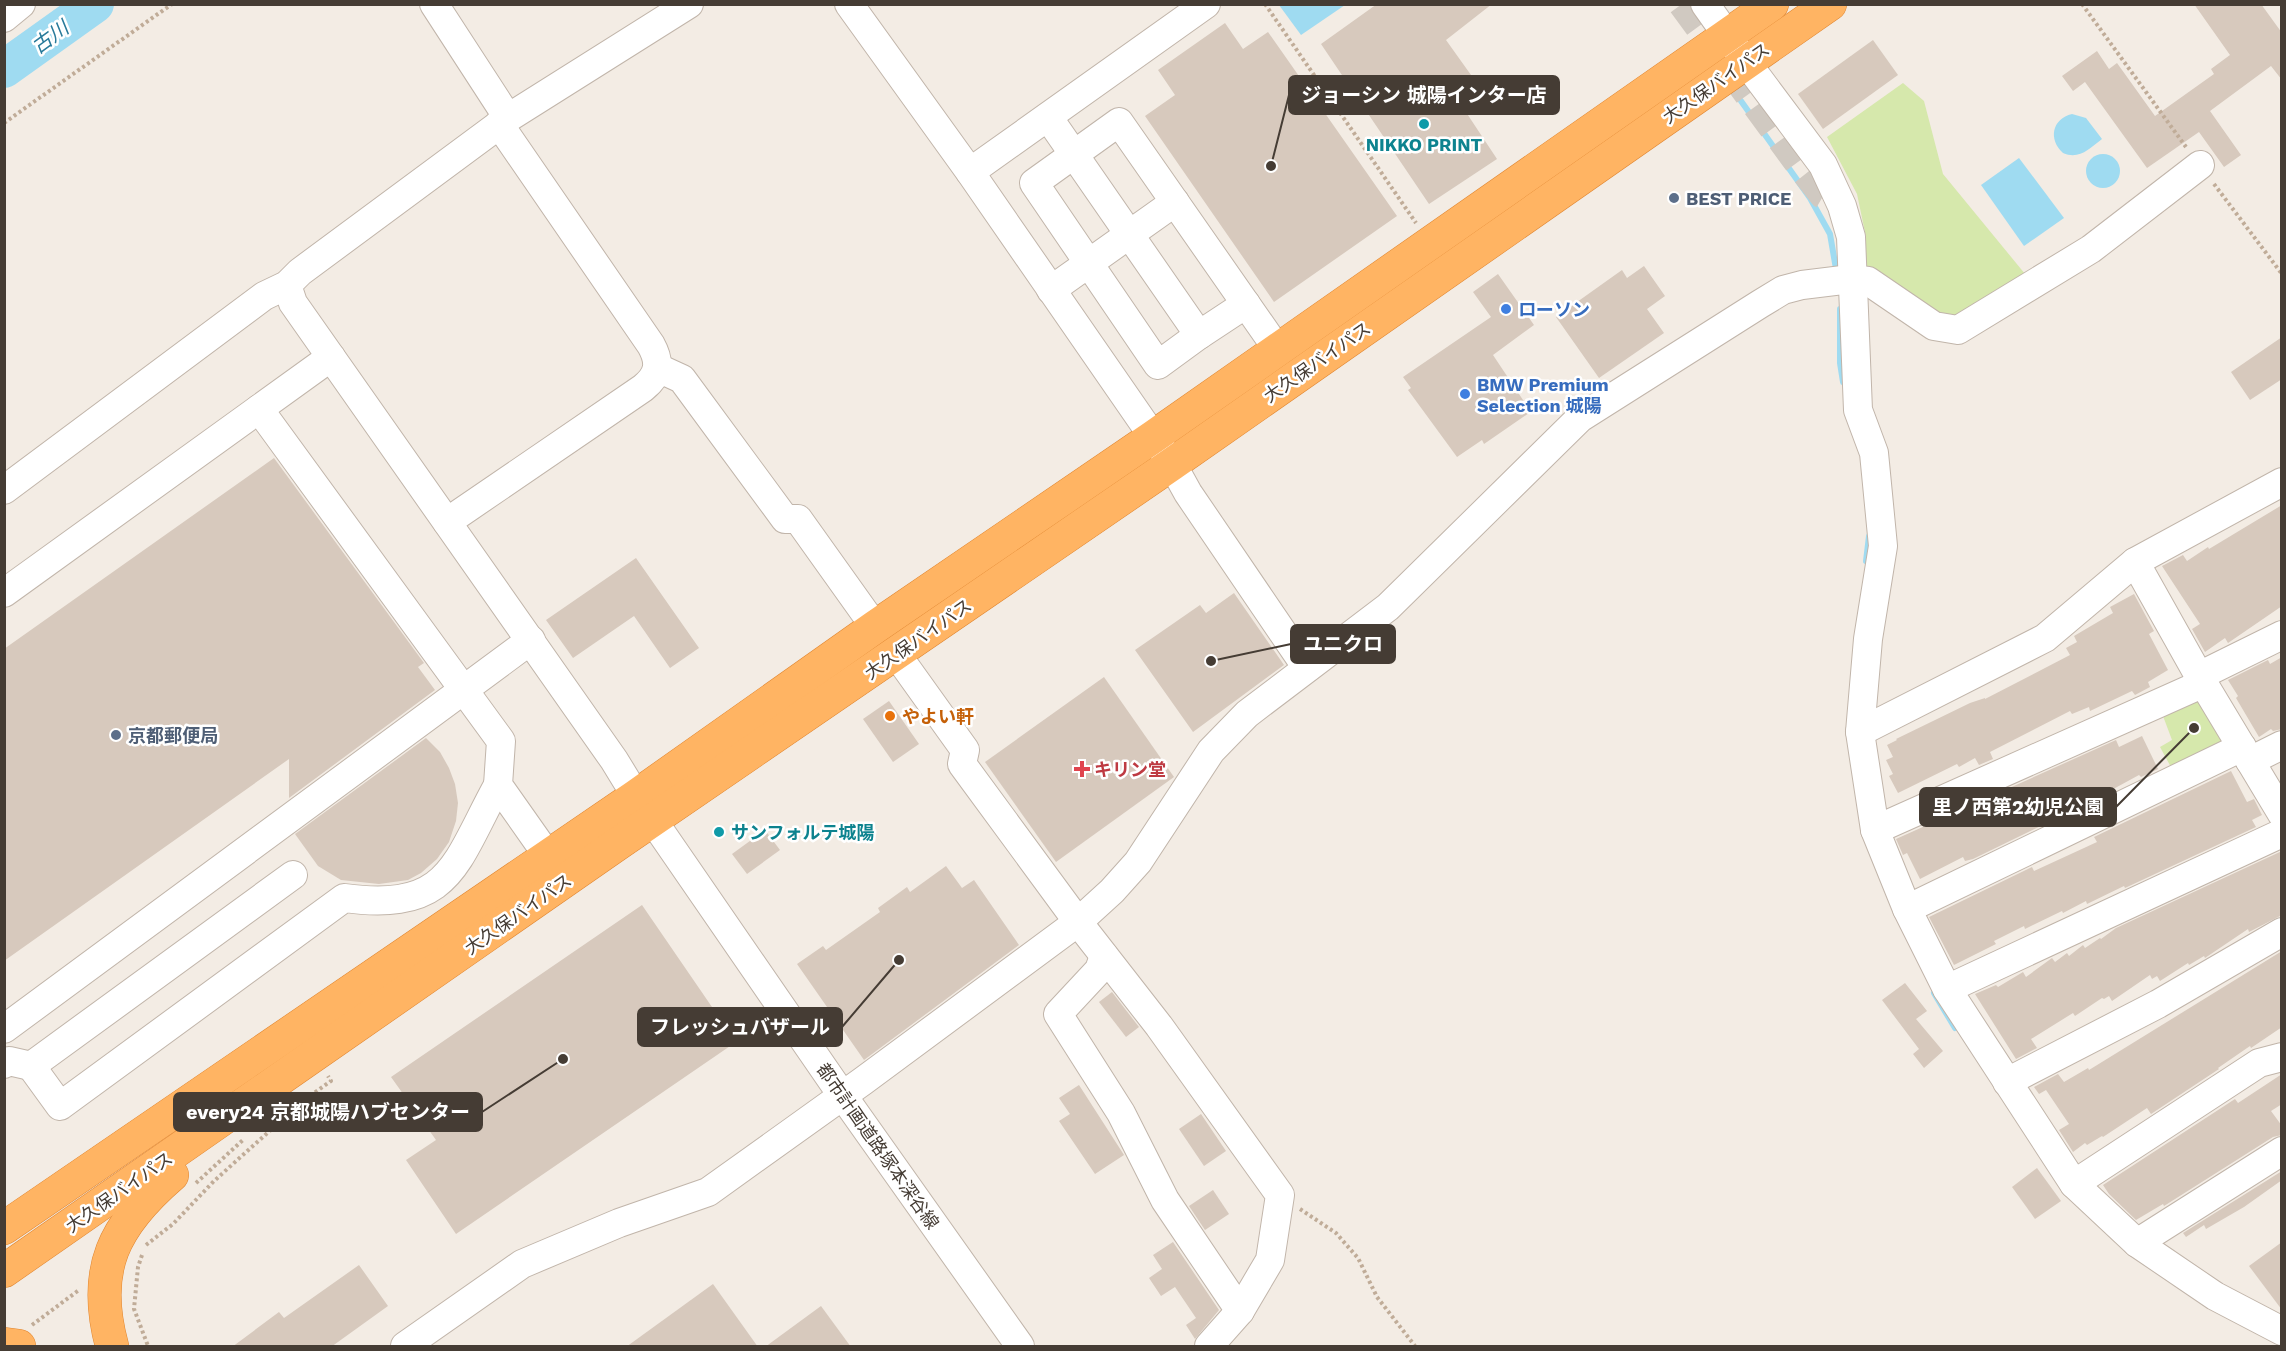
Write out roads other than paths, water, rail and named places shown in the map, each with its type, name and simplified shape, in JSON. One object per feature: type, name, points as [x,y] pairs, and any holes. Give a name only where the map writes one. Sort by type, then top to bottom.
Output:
[{"type":"highway","name":"大久保バイパス","points":[[4,1271],[282,1079],[645,808],[863,618],[1153,437],[1772,4]]},
{"type":"highway","name":"大久保バイパス","points":[[8,1225],[548,856],[645,808],[899,667],[1172,464],[1830,4]]},
{"type":"highway","points":[[112,1347],[105,1323],[105,1275],[120,1233],[148,1196],[282,1079]]},
{"type":"street","points":[[4,18],[21,4]]},
{"type":"street","points":[[434,4],[504,121],[658,357],[658,368],[651,381],[643,388],[447,522]]},
{"type":"street","points":[[4,490],[264,296],[287,285],[504,121],[689,4]]},
{"type":"street","points":[[849,4],[970,172],[1172,464],[1188,493],[1307,668]]},
{"type":"street","points":[[970,172],[1206,4]]},
{"type":"street","points":[[1705,4],[1823,165],[1842,206],[1851,237],[1858,410],[1874,453],[1882,546],[1868,639],[1860,732],[1875,830],[1907,909],[1947,989],[2074,1184],[2138,1243],[2215,1296],[2282,1331]]},
{"type":"street","points":[[1048,117],[1199,335]]},
{"type":"street","points":[[1246,304],[1158,365],[1034,183],[1119,122],[1175,202],[1246,304],[1278,350]]},
{"type":"street","points":[[405,1347],[522,1264],[619,1223],[708,1192],[1078,922],[1112,891],[1138,862],[1211,751],[1247,714],[1388,607],[1580,418],[1783,290],[1802,285],[1851,279],[1868,281],[1934,326],[1958,330],[2091,249],[2200,165]]},
{"type":"street","points":[[1051,291],[1175,202]]},
{"type":"street","name":"都市計画道路塚本深谷線","points":[[287,285],[293,303],[614,759],[645,808],[843,1095],[1020,1347]]},
{"type":"street","points":[[4,594],[331,357]]},
{"type":"street","points":[[658,368],[682,379],[785,519],[798,519],[863,618]]},
{"type":"street","points":[[259,409],[465,688],[501,741],[498,785],[455,864],[446,876],[432,888],[422,894],[399,900],[366,901],[344,898],[60,1106],[18,1065],[293,875]]},
{"type":"street","points":[[1860,732],[2045,638],[2135,562],[2282,483]]},
{"type":"street","points":[[2135,562],[2282,814]]},
{"type":"street","points":[[1875,830],[2202,680],[2282,635]]},
{"type":"street","points":[[4,1029],[531,640]]},
{"type":"street","points":[[899,667],[965,750],[962,764],[1078,922],[1159,1026],[1280,1195],[1270,1260],[1240,1311],[1209,1347]]},
{"type":"street","points":[[1907,909],[2246,754],[2282,745]]},
{"type":"street","points":[[498,785],[548,856]]},
{"type":"street","points":[[1947,989],[2282,833]]},
{"type":"street","points":[[2007,1082],[2158,1004],[2282,932]]},
{"type":"street","points":[[1104,956],[1099,970],[1058,1014],[1121,1113],[1165,1200],[1240,1311]]},
{"type":"street","points":[[2074,1184],[2259,1063],[2282,1057]]},
{"type":"street","points":[[2138,1243],[2282,1151]]},
{"type":"water","points":[[1279,5],[1345,5],[1301,35]]},
{"type":"water","points":[[2072,114],[2086,118],[2102,139],[2084,152],[2069,155],[2058,148],[2054,130],[2060,120]]},
{"type":"water","points":[[2103,154],[2115,159],[2120,171],[2115,183],[2103,188],[2091,183],[2086,171],[2091,159]]},
{"type":"water","points":[[2019,158],[2064,218],[2024,246],[1981,185]]},
{"type":"waterway","name":"古川","points":[[4,69],[95,4]]},
{"type":"waterway","points":[[1741,101],[1810,198],[1830,234],[1836,269]]},
{"type":"waterway","points":[[1840,309],[1840,363],[1843,382]]},
{"type":"waterway","points":[[1866,561],[1869,536]]},
{"type":"waterway","points":[[1934,993],[1955,1028]]},
{"type":"tunnel","points":[[1682,4],[1823,195],[1842,206]]},
{"type":"place","name":"NIKKO PRINT","points":[[1424,124]]},
{"type":"place","name":"ジョーシン 城陽インター店","points":[[1271,166]]},
{"type":"place","name":"BEST PRICE","points":[[1674,198]]},
{"type":"place","name":"ローソン","points":[[1506,309]]},
{"type":"place","name":"BMW Premium Selection 城陽","points":[[1465,394]]},
{"type":"place","name":"ユニクロ","points":[[1211,661]]},
{"type":"place","name":"やよい軒","points":[[890,716]]},
{"type":"place","name":"里ノ西第2幼児公園","points":[[2194,728]]},
{"type":"place","name":"京都郵便局","points":[[116,735]]},
{"type":"place","name":"キリン堂","points":[[1082,769]]},
{"type":"place","name":"サンフォルテ城陽","points":[[719,832]]},
{"type":"place","name":"フレッシュバザール","points":[[899,960]]},
{"type":"place","name":"every24 京都城陽ハブセンター","points":[[563,1059]]}]
